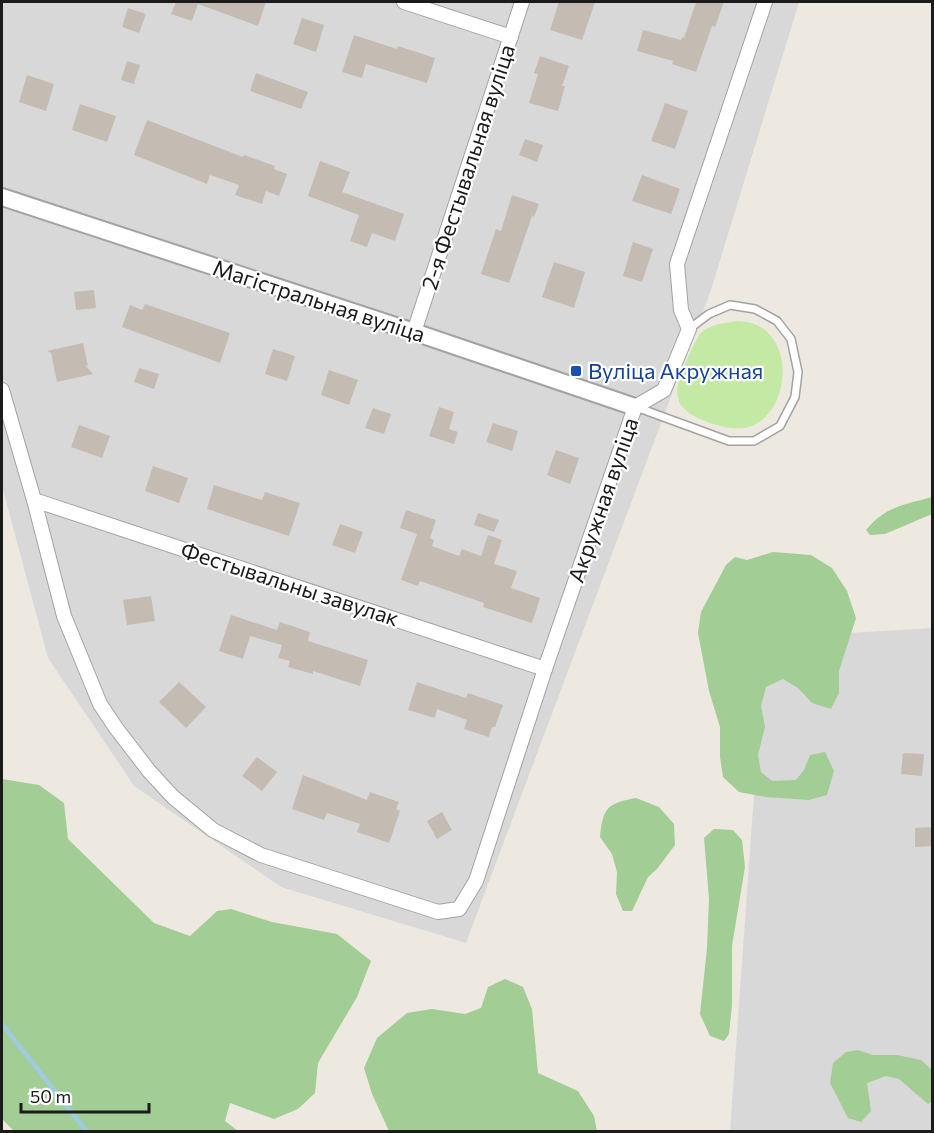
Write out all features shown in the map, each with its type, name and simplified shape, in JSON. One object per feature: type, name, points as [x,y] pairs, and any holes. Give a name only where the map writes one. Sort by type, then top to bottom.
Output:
[{"type":"street","points":[[404,2],[511,36]]},
{"type":"street","name":"2-я Фестывальная вуліца","points":[[414,332],[522,2]]},
{"type":"street","points":[[689,329],[681,310],[677,264],[765,2]]},
{"type":"street","name":"Магістральная вуліца","points":[[2,197],[635,407]]},
{"type":"street","name":"Акружная вуліца","points":[[34,500],[64,616],[100,704],[116,728],[173,797],[213,830],[261,855],[438,912],[459,909],[476,881],[545,669],[635,407],[664,390],[689,329]]},
{"type":"street","points":[[2,390],[34,500]]},
{"type":"street","name":"Фестывальны завулак","points":[[34,500],[545,669]]},
{"type":"lane","points":[[635,407],[729,441],[754,441],[780,426],[795,397],[798,372],[791,339],[777,321],[755,309],[730,304],[709,314],[689,329]]},
{"type":"shaded area","points":[[2,2],[799,2],[711,290],[466,943],[281,887],[134,786],[48,658],[2,486]]},
{"type":"shaded area","points":[[932,628],[932,1131],[730,1132],[765,638]]},
{"type":"green space","points":[[749,322],[765,330],[775,342],[781,357],[783,373],[774,405],[765,417],[745,428],[717,425],[694,416],[680,404],[677,391],[687,360],[702,332],[723,323]]},
{"type":"green space","points":[[932,497],[932,514],[885,534],[870,535],[866,530],[888,511]]},
{"type":"green space","points":[[773,552],[811,555],[832,568],[847,591],[856,618],[839,671],[839,693],[831,709],[812,703],[798,688],[783,679],[766,687],[761,706],[765,727],[758,755],[761,772],[772,781],[796,780],[804,770],[810,755],[825,752],[834,771],[827,795],[809,800],[766,797],[739,792],[723,777],[720,727],[709,691],[698,633],[701,612],[726,565],[735,557],[747,560]]},
{"type":"green space","points":[[2,779],[39,785],[64,803],[68,839],[154,923],[190,936],[217,911],[231,909],[272,922],[337,934],[371,961],[357,997],[318,1063],[315,1093],[298,1109],[274,1119],[230,1103],[225,1121],[238,1131],[14,1131],[2,1119]]},
{"type":"green space","points":[[636,798],[659,807],[674,824],[675,845],[648,877],[632,911],[623,911],[616,894],[617,872],[612,854],[600,837],[603,819],[608,808],[619,802]]},
{"type":"green space","points":[[714,829],[733,830],[742,840],[745,867],[732,946],[732,1005],[729,1034],[724,1041],[710,1036],[700,1014],[707,948],[709,899],[704,838]]},
{"type":"green space","points":[[505,979],[523,987],[532,1009],[538,1073],[578,1091],[594,1116],[597,1131],[389,1131],[372,1094],[364,1068],[377,1038],[407,1013],[432,1009],[465,1014],[481,1008],[488,987]]},
{"type":"green space","points":[[858,1050],[873,1055],[897,1055],[921,1060],[932,1070],[932,1101],[928,1104],[899,1079],[886,1076],[867,1083],[871,1111],[861,1122],[848,1118],[830,1083],[833,1063],[846,1052]]},
{"type":"building","points":[[176,2],[266,2],[258,26],[198,4],[192,21],[171,14]]},
{"type":"building","points":[[559,2],[595,2],[582,40],[550,30]]},
{"type":"building","points":[[696,2],[724,2],[715,27],[712,26],[696,72],[672,64],[673,61],[637,51],[643,30],[681,40],[682,37],[684,38]]},
{"type":"building","points":[[128,8],[146,14],[139,33],[122,27]]},
{"type":"building","points":[[302,18],[324,25],[316,52],[293,44]]},
{"type":"building","points":[[354,35],[435,58],[427,83],[366,64],[362,78],[342,72]]},
{"type":"building","points":[[540,56],[569,66],[562,86],[565,86],[558,111],[529,103],[538,74],[534,73]]},
{"type":"building","points":[[127,61],[140,65],[134,84],[121,80]]},
{"type":"building","points":[[256,73],[308,92],[301,109],[250,91]]},
{"type":"building","points":[[27,75],[54,84],[46,111],[19,102]]},
{"type":"building","points":[[665,103],[688,111],[675,149],[651,141]]},
{"type":"building","points":[[80,104],[116,116],[107,142],[72,130]]},
{"type":"building","points":[[147,120],[243,157],[244,155],[275,166],[274,169],[287,174],[279,196],[266,191],[262,204],[235,195],[239,185],[210,175],[207,184],[134,155]]},
{"type":"building","points":[[525,139],[543,145],[537,162],[519,155]]},
{"type":"building","points":[[320,161],[350,172],[342,192],[404,214],[395,241],[372,233],[367,247],[350,241],[359,215],[308,196]]},
{"type":"building","points":[[642,175],[680,189],[671,214],[632,201]]},
{"type":"building","points":[[512,195],[539,204],[534,217],[532,216],[509,283],[481,274],[496,229],[501,231]]},
{"type":"building","points":[[633,242],[653,249],[642,282],[623,276]]},
{"type":"building","points":[[554,262],[585,272],[574,308],[542,297]]},
{"type":"building","points":[[94,290],[96,308],[76,310],[74,292]]},
{"type":"building","points":[[145,304],[230,333],[220,363],[122,327],[130,305],[142,310]]},
{"type":"building","points":[[83,343],[88,366],[85,365],[93,374],[57,382],[51,353],[47,351]]},
{"type":"building","points":[[273,349],[295,356],[287,381],[265,374]]},
{"type":"building","points":[[139,368],[159,374],[154,389],[134,382]]},
{"type":"building","points":[[329,370],[358,380],[349,405],[321,395]]},
{"type":"building","points":[[439,407],[454,412],[449,429],[458,432],[454,444],[429,436]]},
{"type":"building","points":[[373,408],[391,414],[384,434],[365,428]]},
{"type":"building","points":[[493,423],[518,431],[512,451],[486,442]]},
{"type":"building","points":[[79,425],[110,436],[102,458],[71,447]]},
{"type":"building","points":[[556,450],[579,458],[570,484],[547,475]]},
{"type":"building","points":[[153,466],[188,478],[179,503],[145,491]]},
{"type":"building","points":[[214,485],[262,500],[265,492],[300,503],[289,536],[207,509]]},
{"type":"building","points":[[406,510],[436,520],[430,538],[434,540],[432,546],[459,556],[462,549],[481,556],[488,535],[502,540],[494,564],[517,571],[511,588],[540,598],[532,623],[483,607],[484,603],[420,581],[418,586],[401,580],[417,534],[400,528]]},
{"type":"building","points":[[478,513],[499,520],[494,532],[474,525]]},
{"type":"building","points":[[340,524],[363,532],[355,553],[332,545]]},
{"type":"building","points":[[151,596],[155,621],[127,625],[123,600]]},
{"type":"building","points":[[231,615],[277,630],[280,622],[310,632],[308,641],[368,660],[360,686],[313,671],[313,674],[288,667],[290,661],[278,658],[282,645],[250,636],[243,659],[219,651]]},
{"type":"building","points":[[179,682],[206,707],[186,728],[159,702]]},
{"type":"building","points":[[417,682],[466,698],[468,693],[503,705],[489,737],[464,729],[467,720],[437,709],[435,718],[408,710]]},
{"type":"building","points":[[903,753],[924,754],[922,776],[901,774]]},
{"type":"building","points":[[257,757],[277,772],[262,791],[242,776]]},
{"type":"building","points":[[303,775],[367,800],[370,792],[399,802],[396,809],[400,811],[389,843],[357,832],[360,824],[327,813],[324,820],[292,809]]},
{"type":"building","points":[[442,812],[452,830],[437,839],[427,821]]},
{"type":"building","points":[[933,827],[933,846],[915,847],[915,828]]},
{"type":"waterway","points":[[2,1024],[87,1132]]},
{"type":"place","name":"Вуліца Акружная","points":[[576,371]]}]
